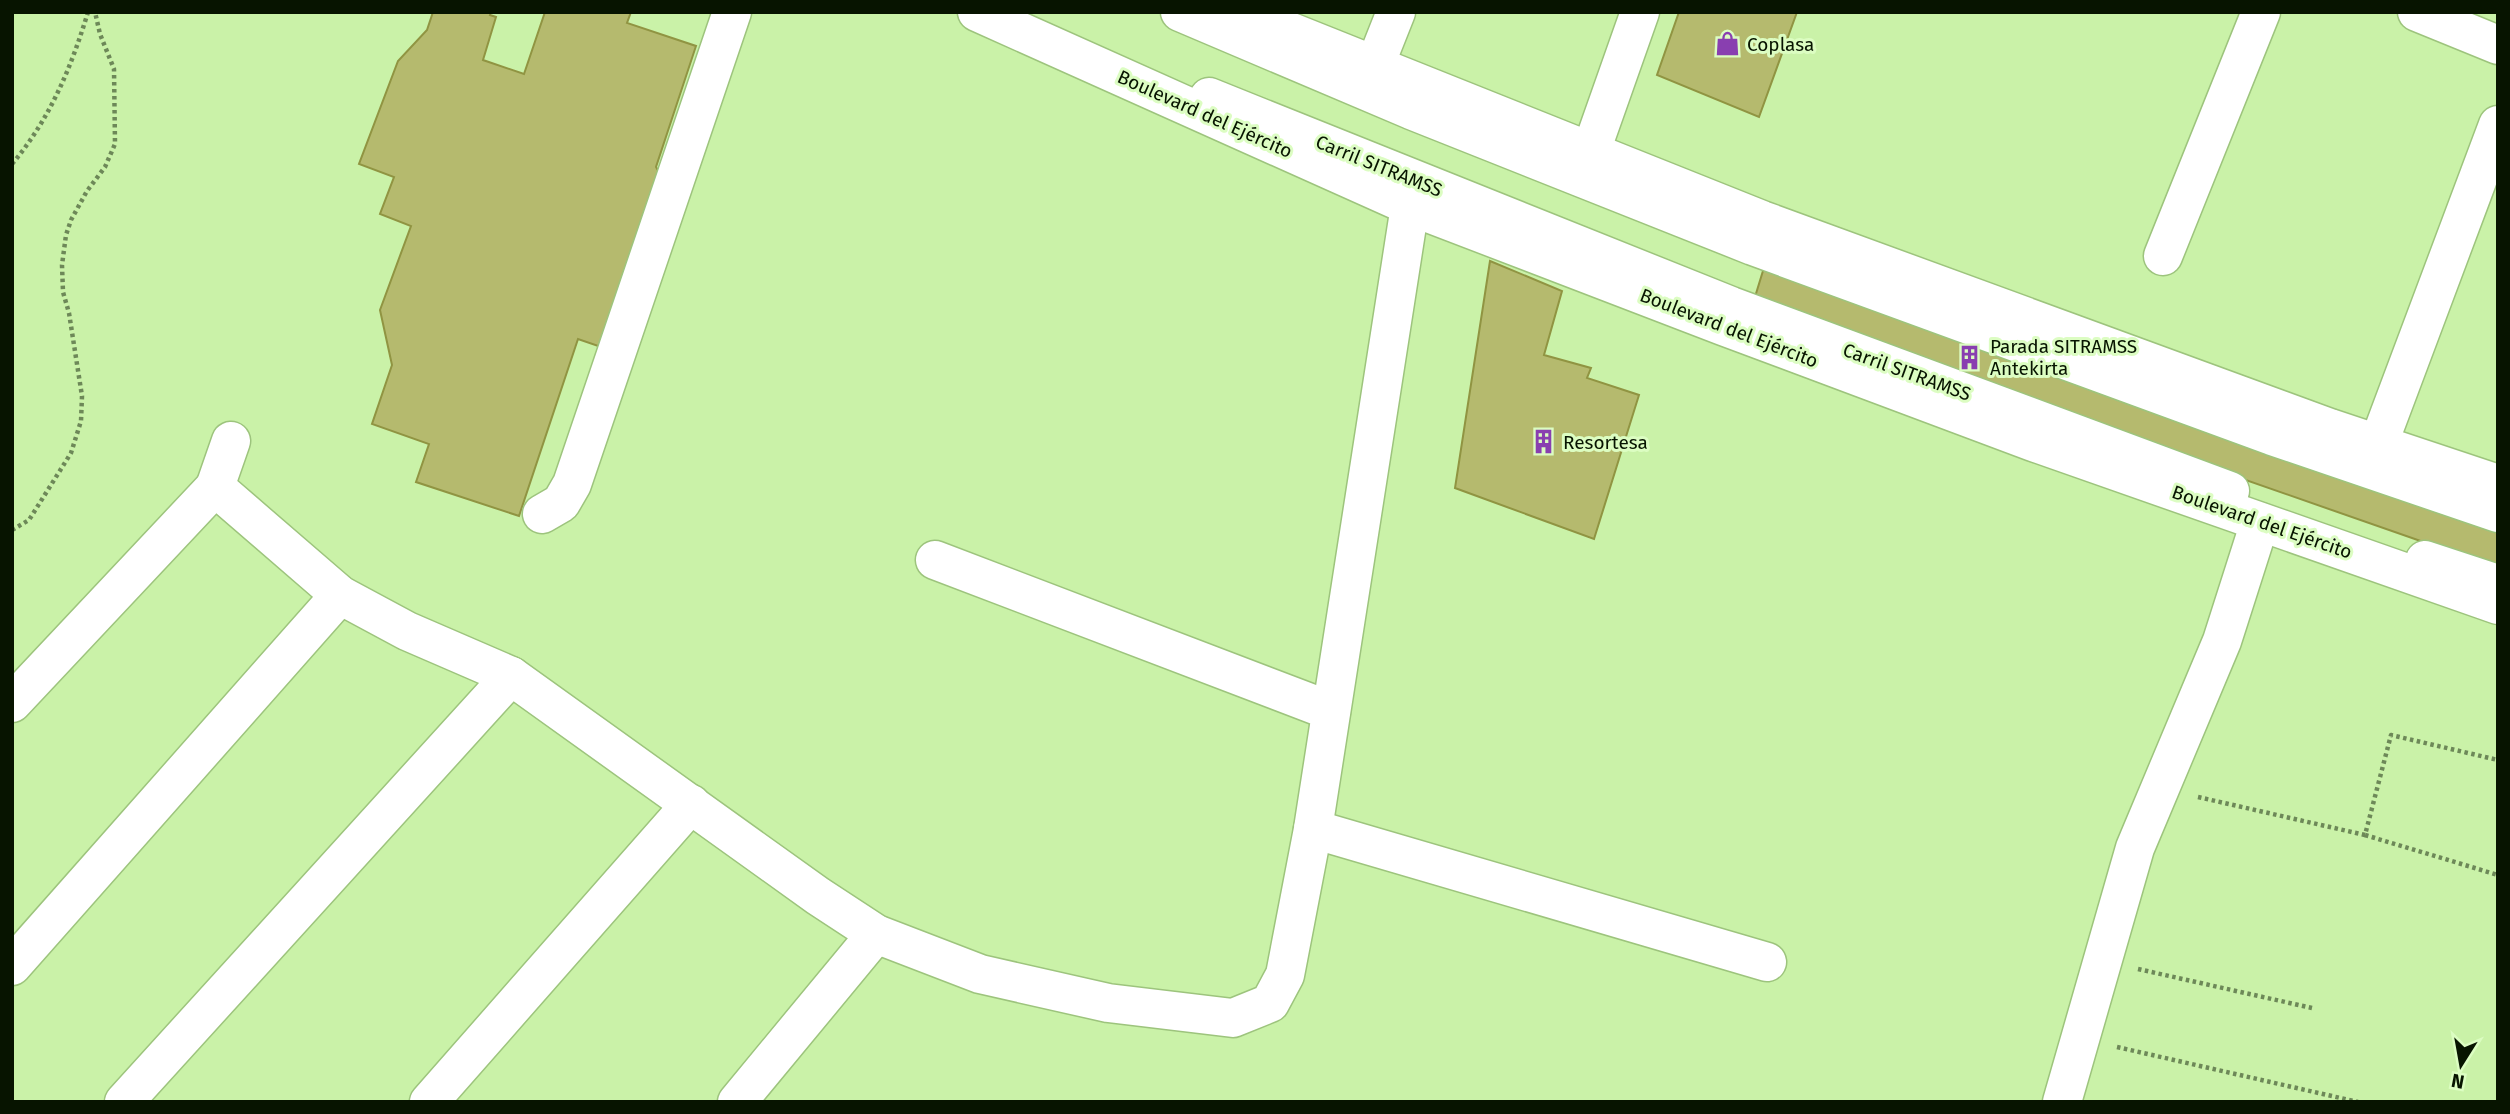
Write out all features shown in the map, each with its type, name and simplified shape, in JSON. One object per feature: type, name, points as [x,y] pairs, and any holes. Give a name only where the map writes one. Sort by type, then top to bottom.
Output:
[{"type":"main road","name":"Boulevard del Ejército","points":[[977,12],[1410,206],[1982,422],[2498,605]]},
{"type":"main road","name":"Carril SITRAMSS","points":[[1014,12],[1190,89],[1731,306],[2199,480],[2498,584]]},
{"type":"main road","points":[[1180,12],[1411,110],[1777,255],[2272,436],[2498,513]]},
{"type":"main road","points":[[1241,12],[1762,220],[2378,445],[2498,485]]},
{"type":"main road","points":[[1375,65],[1396,12]]},
{"type":"main road","points":[[1591,151],[1640,12]]},
{"type":"main road","points":[[2163,256],[2261,12]]},
{"type":"main road","points":[[2417,12],[2498,44]]},
{"type":"main road","points":[[542,514],[561,503],[572,484],[730,13]]},
{"type":"main road","points":[[2378,445],[2498,125]]},
{"type":"main road","points":[[215,487],[340,595],[407,631],[511,676],[818,896],[876,934],[981,974],[1108,1003],[1233,1018],[1270,1003],[1285,975],[1312,829],[1410,206]]},
{"type":"main road","points":[[12,703],[215,487],[231,441]]},
{"type":"main road","points":[[2062,1102],[2135,848],[2222,641],[2260,522]]},
{"type":"main road","points":[[935,560],[1331,711]]},
{"type":"main road","points":[[12,967],[340,595]]},
{"type":"main road","points":[[124,1102],[511,676]]},
{"type":"main road","points":[[429,1102],[691,804]]},
{"type":"main road","points":[[1312,829],[1767,961]]},
{"type":"main road","points":[[737,1102],[876,934]]},
{"type":"path","points":[[12,164],[51,108],[69,69],[88,12]]},
{"type":"path","points":[[12,530],[29,520],[71,453],[81,421],[82,396],[69,313],[63,292],[62,265],[71,220],[87,191],[105,167],[115,145],[114,69],[100,34],[95,12]]},
{"type":"path","points":[[2365,835],[2391,735],[2498,760]]},
{"type":"path","points":[[2160,788],[2365,835],[2498,875]]},
{"type":"path","points":[[2103,961],[2312,1008]]},
{"type":"path","points":[[2080,1039],[2358,1102]]},
{"type":"building","points":[[433,12],[491,12],[490,15],[496,17],[483,60],[524,74],[545,12],[631,12],[627,23],[696,46],[656,167],[661,176],[604,348],[578,339],[519,516],[416,482],[429,444],[372,424],[392,365],[380,310],[411,226],[380,214],[394,177],[359,164],[398,61],[427,30]]},
{"type":"building","name":"Coplasa","points":[[1679,12],[1797,12],[1759,117],[1657,75]]},
{"type":"building","name":"Resortesa","points":[[1490,261],[1562,291],[1544,355],[1591,368],[1587,378],[1639,395],[1594,539],[1455,488]]},
{"type":"building","name":"Parada SITRAMSS Antekirta","points":[[1766,261],[2498,525],[2498,568],[2177,456],[1755,297]]},
{"type":"place","name":"Coplasa","points":[[1727,44]]},
{"type":"place","name":"Parada SITRAMSS Antekirta","points":[[1970,357]]},
{"type":"place","name":"Resortesa","points":[[1543,442]]}]
